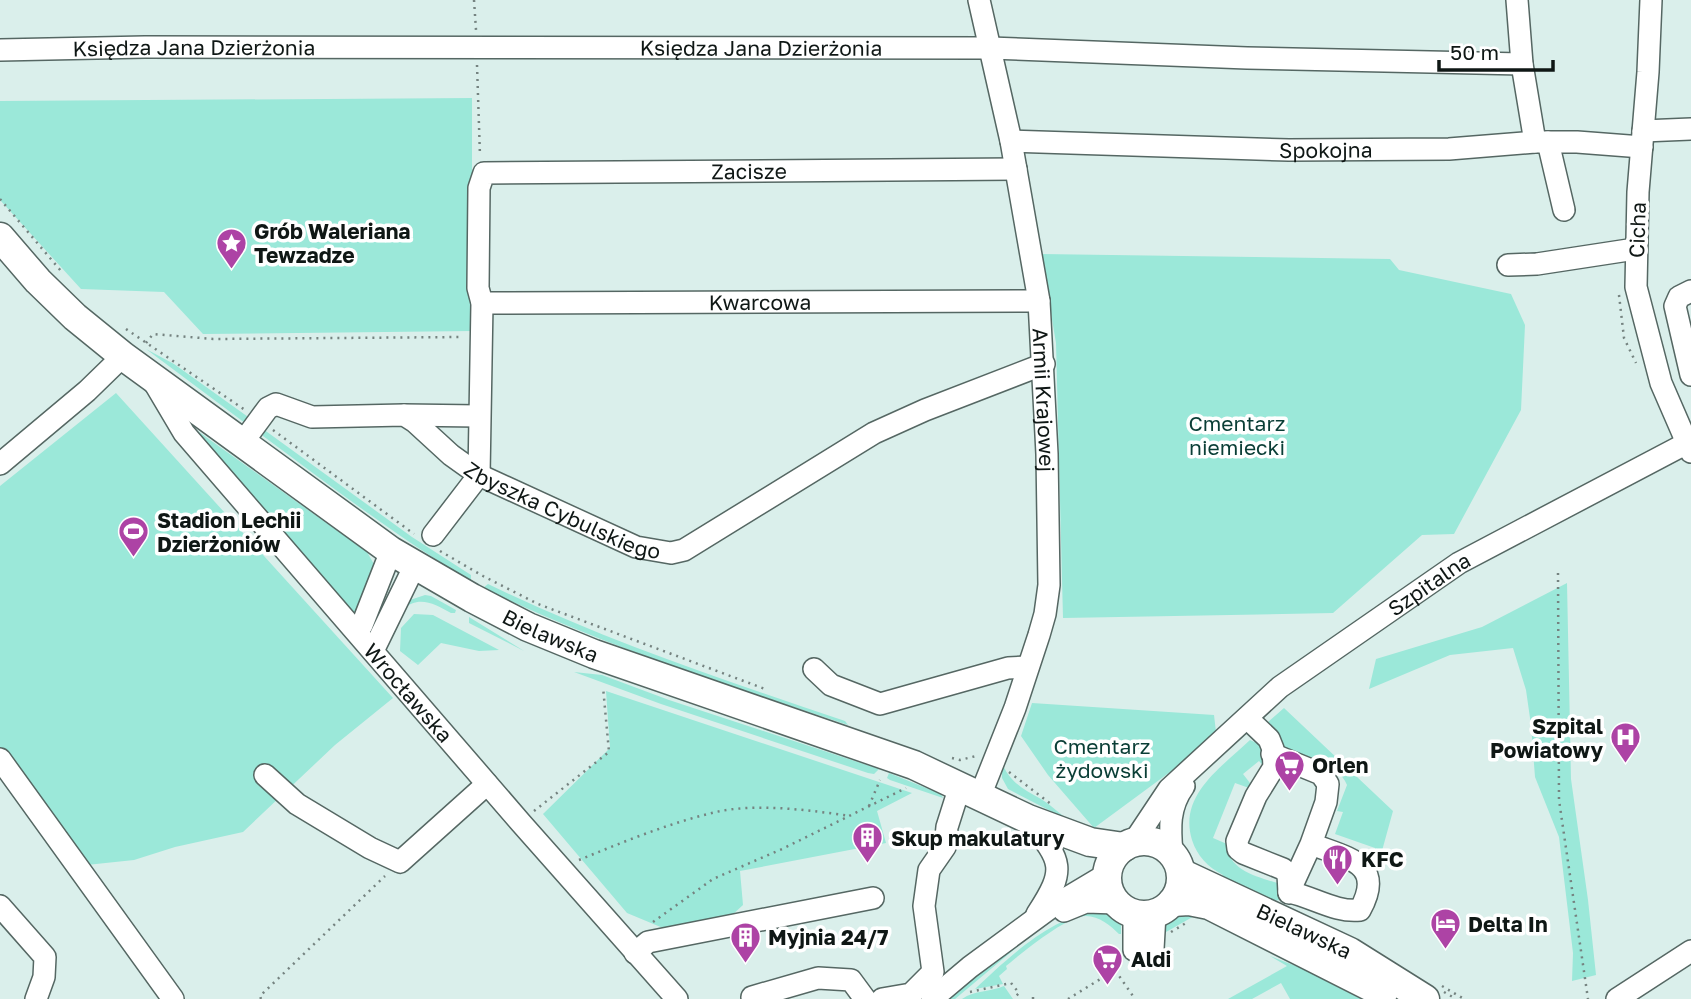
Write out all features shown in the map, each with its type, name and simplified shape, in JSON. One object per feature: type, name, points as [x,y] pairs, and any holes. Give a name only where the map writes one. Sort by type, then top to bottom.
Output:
[{"type":"main road","points":[[0,237],[38,281],[75,317],[134,349]]},
{"type":"main road","name":"Bielawska","points":[[134,349],[151,377],[251,431],[391,551],[427,547],[472,598],[555,639],[594,654],[914,765],[1028,819],[1090,842],[1118,858]]},
{"type":"main road","points":[[1154,843],[1176,863],[1178,893],[1156,915],[1111,894],[1118,858],[1154,843]]},
{"type":"main road","name":"Bielawska","points":[[1176,863],[1277,918],[1350,952],[1364,971]]},
{"type":"main road","name":"Bielawska","points":[[1156,915],[1189,901],[1209,905],[1364,971],[1413,998]]},
{"type":"street","name":"Armii Krajowej","points":[[882,999],[911,994],[933,972],[924,906],[929,870],[945,847],[947,827],[970,791],[1015,708],[1045,614],[1049,585],[1044,363],[1039,301],[1011,141],[979,0]]},
{"type":"street","points":[[1517,0],[1522,64],[1541,142],[1564,210]]},
{"type":"street","name":"Cicha","points":[[1651,0],[1635,249],[1636,288],[1655,366],[1689,447]]},
{"type":"street","name":"Księdza Jana Dzierżonia","points":[[0,50],[990,48],[1207,57],[1522,64]]},
{"type":"street","name":"Spokojna","points":[[1011,141],[1289,150],[1448,149],[1541,142],[1642,139],[1691,130]]},
{"type":"street","name":"Zacisze","points":[[484,173],[1016,169]]},
{"type":"street","points":[[373,651],[427,547],[479,475],[482,303],[478,288],[478,188],[484,173]]},
{"type":"street","points":[[1508,265],[1538,264],[1635,249]]},
{"type":"street","points":[[1691,291],[1679,297],[1675,306],[1691,374]]},
{"type":"street","name":"Kwarcowa","points":[[482,303],[1039,301]]},
{"type":"street","points":[[0,464],[134,349]]},
{"type":"street","name":"Zbyszka Cybulskiego","points":[[404,415],[479,475],[636,547],[671,553],[684,550],[874,433],[1044,363]]},
{"type":"street","name":"Wrocławska","points":[[151,377],[184,433],[677,999]]},
{"type":"street","points":[[251,431],[268,408],[276,404],[312,417],[479,416]]},
{"type":"street","name":"Szpitalna","points":[[1118,858],[1169,789],[1280,687],[1459,563],[1689,447]]},
{"type":"street","points":[[356,631],[362,625],[391,551]]},
{"type":"street","points":[[814,669],[831,685],[880,704],[1008,668],[1028,667]]},
{"type":"street","points":[[1247,718],[1269,739],[1273,749],[1274,767],[1256,796],[1237,841],[1238,849],[1289,874],[1289,892]]},
{"type":"street","points":[[1272,754],[1321,774],[1328,784],[1328,795],[1311,844],[1277,918]]},
{"type":"street","points":[[0,759],[173,999]]},
{"type":"street","name":"Szpitalna","points":[[1176,863],[1169,821],[1179,793],[1199,763]]},
{"type":"street","points":[[265,775],[297,804],[370,848],[400,862],[487,784]]},
{"type":"street","points":[[1028,819],[1052,850],[1057,871],[1053,889],[1030,924]]},
{"type":"street","points":[[1289,892],[1303,894],[1346,912],[1360,909],[1366,899],[1370,884],[1366,870],[1311,844]]},
{"type":"street","points":[[932,999],[970,967],[1118,858]]},
{"type":"street","points":[[635,953],[648,942],[873,898]]},
{"type":"street","points":[[1030,924],[1086,902],[1156,915],[1144,950]]},
{"type":"street","points":[[0,906],[45,957],[44,977],[36,999]]},
{"type":"street","points":[[1616,999],[1691,951]]},
{"type":"street","points":[[752,997],[818,978],[850,980],[865,999]]},
{"type":"path","points":[[474,0],[480,157],[484,173]]},
{"type":"path","points":[[0,199],[64,275]]},
{"type":"path","points":[[1623,288],[1622,299],[1630,339],[1641,363]]},
{"type":"path","points":[[118,323],[134,349],[179,363],[251,431],[427,547],[538,604],[767,690]]},
{"type":"path","points":[[134,349],[153,334],[213,339],[480,337]]},
{"type":"path","points":[[1558,573],[1559,800],[1588,999]]},
{"type":"path","points":[[534,811],[609,752],[603,687]]},
{"type":"path","points":[[947,757],[969,759],[982,751]]},
{"type":"path","points":[[869,806],[880,780]]},
{"type":"path","points":[[649,926],[713,879],[906,788]]},
{"type":"path","points":[[577,861],[634,837],[718,811],[793,808],[850,816]]},
{"type":"path","points":[[261,999],[260,996],[400,862]]},
{"type":"path","points":[[1068,999],[1115,970],[1135,999]]},
{"type":"path","points":[[977,983],[966,992],[1012,983],[1019,993],[1015,997]]},
{"type":"green space","points":[[472,98],[472,331],[203,334],[164,292],[81,289],[0,200],[0,101]]},
{"type":"green space","name":"Cmentarz niemiecki","points":[[1041,254],[1390,259],[1399,270],[1511,294],[1525,325],[1521,410],[1454,534],[1422,535],[1333,613],[1063,618],[1056,343]]},
{"type":"green space","points":[[146,349],[174,364],[251,419],[245,423]]},
{"type":"green space","name":"Stadion Lechii Dzierżoniów","points":[[116,393],[393,698],[335,745],[243,832],[175,847],[134,860],[77,866],[0,754],[0,486]]},
{"type":"green space","points":[[192,427],[367,552],[375,566],[360,613],[354,614]]},
{"type":"green space","points":[[263,429],[412,537],[471,575],[471,581],[339,493],[263,436]]},
{"type":"green space","points":[[1567,583],[1571,779],[1596,975],[1572,981],[1573,953],[1559,837],[1535,777],[1526,690],[1513,648],[1450,655],[1369,689],[1376,659],[1482,627]]},
{"type":"green space","points":[[488,584],[620,641],[845,721],[848,725],[617,646],[483,588]]},
{"type":"green space","points":[[425,595],[456,610],[455,613],[427,602],[415,602],[403,609],[410,600]]},
{"type":"green space","points":[[414,614],[433,615],[499,650],[479,651],[441,643],[418,665],[400,651],[401,628]]},
{"type":"green space","points":[[469,617],[524,651],[469,623]]},
{"type":"green space","points":[[574,672],[602,675],[669,700],[879,769],[874,774],[868,773]]},
{"type":"green space","points":[[606,691],[912,793],[877,811],[886,843],[740,871],[743,905],[731,916],[663,928],[627,913],[543,814],[610,748]]},
{"type":"green space","name":"Cmentarz żydowski","points":[[1032,703],[1214,715],[1216,732],[1189,758],[1094,828],[1048,775],[1021,736]]},
{"type":"green space","points":[[1284,708],[1393,811],[1380,858],[1374,856],[1375,848],[1335,834],[1343,812],[1337,811],[1347,785],[1329,766],[1291,750],[1280,744],[1272,735],[1268,722]]},
{"type":"green space","points":[[1250,740],[1261,745],[1267,770],[1259,761],[1243,774],[1250,783],[1249,788],[1235,783],[1213,838],[1227,844],[1233,861],[1239,867],[1255,876],[1283,885],[1279,900],[1273,901],[1222,880],[1223,875],[1208,865],[1197,851],[1189,824],[1191,809],[1205,783]]},
{"type":"green space","points":[[1002,762],[1008,775],[1017,784],[1045,801],[1068,820],[1008,789],[1002,778]]},
{"type":"green space","points":[[889,773],[941,794],[943,798],[890,780],[887,778]]},
{"type":"green space","points":[[1098,912],[1111,916],[1121,924],[1121,934],[1096,918],[1077,918],[1044,936],[1006,966],[1007,969],[999,976],[1003,984],[975,989],[1031,940],[1064,921]]},
{"type":"green space","points":[[1175,913],[1196,915],[1159,936],[1164,923]]},
{"type":"green space","points":[[1028,938],[955,999],[944,999]]},
{"type":"green space","points":[[1270,956],[1301,968],[1361,999],[1290,999],[1281,983],[1252,999],[1228,999],[1287,966]]},
{"type":"green space","points":[[1004,986],[1013,999],[962,999],[972,994]]},
{"type":"place","name":"Grób Waleriana Tewzadze","points":[[231,270]]},
{"type":"place","name":"Stadion Lechii Dzierżoniów","points":[[134,559]]},
{"type":"place","name":"Szpital Powiatowy","points":[[1626,765]]},
{"type":"place","name":"Orlen","points":[[1289,792]]},
{"type":"place","name":"Skup makulatury","points":[[868,865]]},
{"type":"place","name":"KFC","points":[[1338,886]]},
{"type":"place","name":"Delta In","points":[[1445,951]]},
{"type":"place","name":"Myjnia 24/7","points":[[745,964]]},
{"type":"place","name":"Aldi","points":[[1108,986]]}]
